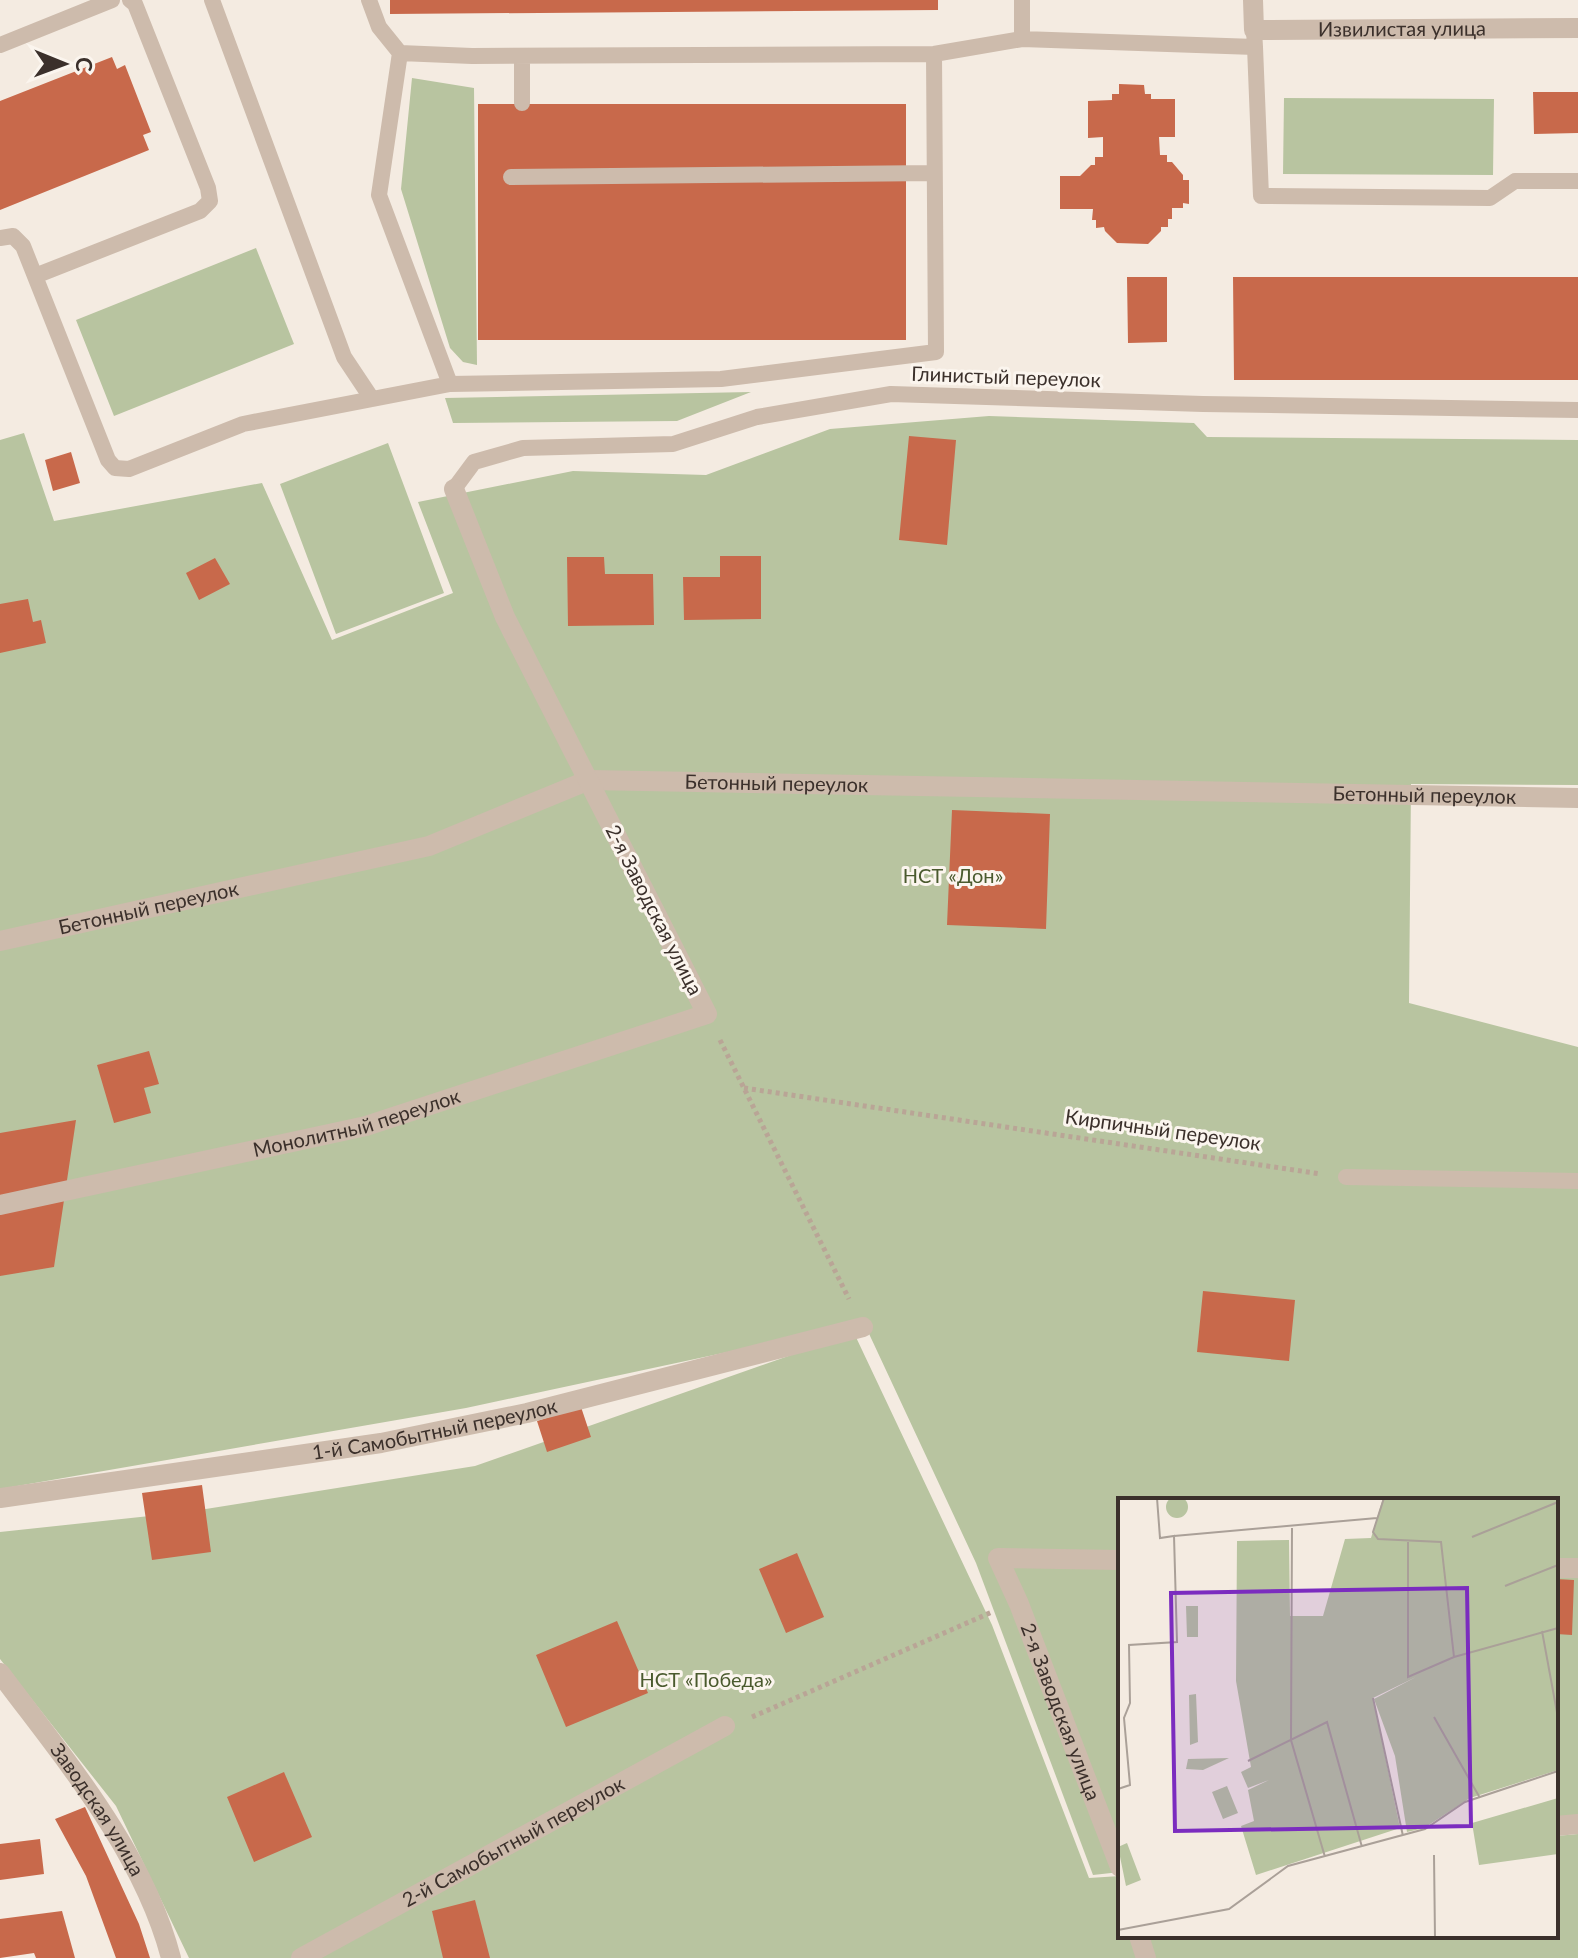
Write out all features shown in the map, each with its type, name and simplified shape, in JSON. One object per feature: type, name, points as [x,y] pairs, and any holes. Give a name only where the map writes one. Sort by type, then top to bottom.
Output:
[{"type":"street","points":[[1253,0],[1254,38]]},
{"type":"street","name":"Извилистая улица","points":[[1254,38],[1578,28]]},
{"type":"street","name":"2-я Заводская улица","points":[[454,489],[505,617],[707,1014]]},
{"type":"street","name":"Бетонный переулок","points":[[0,941],[429,846],[589,780],[1578,798]]},
{"type":"street","name":"Монолитный переулок","points":[[0,1205],[366,1126],[707,1014]]},
{"type":"street","name":"1-й Самобытный переулок","points":[[0,1498],[381,1443],[527,1413],[863,1327]]},
{"type":"street","name":"2-я Заводская улица","points":[[1118,1560],[998,1558],[1019,1604],[1118,1862]]},
{"type":"street","name":"Заводская улица","points":[[0,1673],[101,1808],[161,1923],[171,1958]]},
{"type":"street","name":"2-й Самобытный переулок","points":[[301,1958],[725,1726]]},
{"type":"street","points":[[1558,1826],[1578,1824]]},
{"type":"street","points":[[1140,1938],[1146,1958]]},
{"type":"lane","points":[[0,45],[112,0]]},
{"type":"lane","points":[[35,276],[200,211],[210,201],[135,4],[130,0]]},
{"type":"lane","points":[[212,0],[344,357],[372,399]]},
{"type":"lane","points":[[369,0],[379,27],[400,53],[379,195],[450,384]]},
{"type":"lane","points":[[1022,0],[1022,39]]},
{"type":"lane","points":[[400,53],[522,56],[934,54],[1022,39],[1254,38],[1261,196],[1490,198],[1515,181],[1578,181]]},
{"type":"lane","points":[[0,238],[13,236],[23,246],[108,460],[115,468],[129,469],[243,424],[450,384],[721,379],[936,352],[934,54]]},
{"type":"lane","points":[[522,56],[522,103]]},
{"type":"lane","points":[[511,177],[934,173]]},
{"type":"lane","name":"Глинистый переулок","points":[[454,489],[474,462],[523,448],[673,444],[757,417],[891,394],[1578,410]]},
{"type":"lane","points":[[1346,1177],[1578,1181]]},
{"type":"path","name":"2-я Заводская улица","points":[[707,1014],[863,1327]]},
{"type":"path","name":"Кирпичный переулок","points":[[744,1088],[1346,1177]]},
{"type":"path","points":[[774,1709],[980,1616]]},
{"type":"green space","points":[[412,78],[474,88],[477,365],[463,362],[450,348],[401,189]]},
{"type":"green space","points":[[1284,98],[1494,99],[1493,175],[1283,174]]},
{"type":"green space","points":[[256,248],[294,344],[114,416],[76,320]]},
{"type":"green space","points":[[751,392],[677,421],[453,423],[445,398]]},
{"type":"green space","name":"НСТ «Дон»","points":[[989,416],[1194,423],[1207,437],[1578,440],[1578,785],[1411,784],[1409,1003],[1578,1047],[1578,1831],[1558,1833],[1558,1498],[1118,1498],[1118,1872],[1093,1875],[976,1563],[864,1323],[466,1408],[0,1489],[0,440],[24,433],[54,521],[262,483],[332,640],[453,593],[418,502],[573,471],[706,475],[830,429]]},
{"type":"green space","points":[[388,443],[444,593],[336,634],[280,484]]},
{"type":"green space","name":"НСТ «Победа»","points":[[854,1333],[992,1625],[1089,1878],[1118,1876],[1118,1938],[1558,1938],[1558,1836],[1578,1834],[1578,1958],[189,1958],[116,1806],[0,1659],[0,1532],[187,1512],[475,1466]]},
{"type":"building","points":[[390,0],[938,0],[938,10],[390,14]]},
{"type":"building","points":[[112,57],[117,69],[125,65],[151,132],[143,135],[149,150],[0,210],[0,101]]},
{"type":"building","points":[[1119,84],[1144,85],[1145,94],[1151,94],[1151,99],[1175,99],[1175,137],[1159,137],[1160,155],[1167,155],[1167,162],[1172,162],[1183,175],[1183,180],[1189,180],[1189,204],[1183,203],[1183,208],[1172,208],[1168,227],[1161,227],[1161,231],[1148,244],[1117,243],[1104,227],[1096,228],[1096,220],[1092,220],[1093,209],[1060,209],[1060,176],[1080,176],[1095,165],[1095,157],[1103,157],[1103,137],[1088,138],[1088,101],[1112,100],[1112,94],[1119,94]]},
{"type":"building","points":[[1533,92],[1578,92],[1578,133],[1534,134]]},
{"type":"building","points":[[478,104],[906,104],[906,340],[478,340]]},
{"type":"building","points":[[1127,277],[1167,277],[1167,342],[1128,343]]},
{"type":"building","points":[[1233,277],[1578,277],[1578,380],[1234,380]]},
{"type":"building","points":[[909,436],[956,440],[947,545],[899,540]]},
{"type":"building","points":[[71,452],[80,483],[53,491],[45,460]]},
{"type":"building","points":[[720,556],[761,556],[761,619],[684,620],[683,577],[720,577]]},
{"type":"building","points":[[567,557],[604,557],[605,574],[653,574],[654,625],[568,626]]},
{"type":"building","points":[[215,558],[230,584],[199,600],[186,573]]},
{"type":"building","points":[[28,599],[33,622],[41,620],[46,643],[0,653],[0,604]]},
{"type":"building","points":[[952,810],[1050,814],[1046,929],[947,925]]},
{"type":"building","points":[[149,1051],[159,1084],[144,1088],[151,1113],[114,1123],[97,1065]]},
{"type":"building","points":[[76,1120],[54,1267],[0,1276],[0,1133]]},
{"type":"building","points":[[1203,1291],[1295,1300],[1289,1361],[1197,1352]]},
{"type":"building","points":[[581,1407],[591,1437],[547,1452],[537,1421]]},
{"type":"building","points":[[202,1485],[211,1552],[152,1560],[142,1493]]},
{"type":"building","points":[[797,1553],[824,1617],[786,1633],[759,1569]]},
{"type":"building","points":[[1558,1579],[1574,1580],[1572,1635],[1558,1634]]},
{"type":"building","points":[[617,1621],[648,1693],[566,1727],[536,1655]]},
{"type":"building","points":[[284,1772],[312,1837],[254,1862],[227,1797]]},
{"type":"building","points":[[85,1807],[139,1924],[150,1958],[116,1958],[86,1876],[55,1819]]},
{"type":"building","points":[[40,1839],[44,1874],[0,1880],[0,1844]]},
{"type":"building","points":[[475,1900],[490,1958],[443,1958],[432,1911]]},
{"type":"building","points":[[62,1911],[75,1958],[36,1958],[34,1953],[0,1958],[0,1919]]}]
